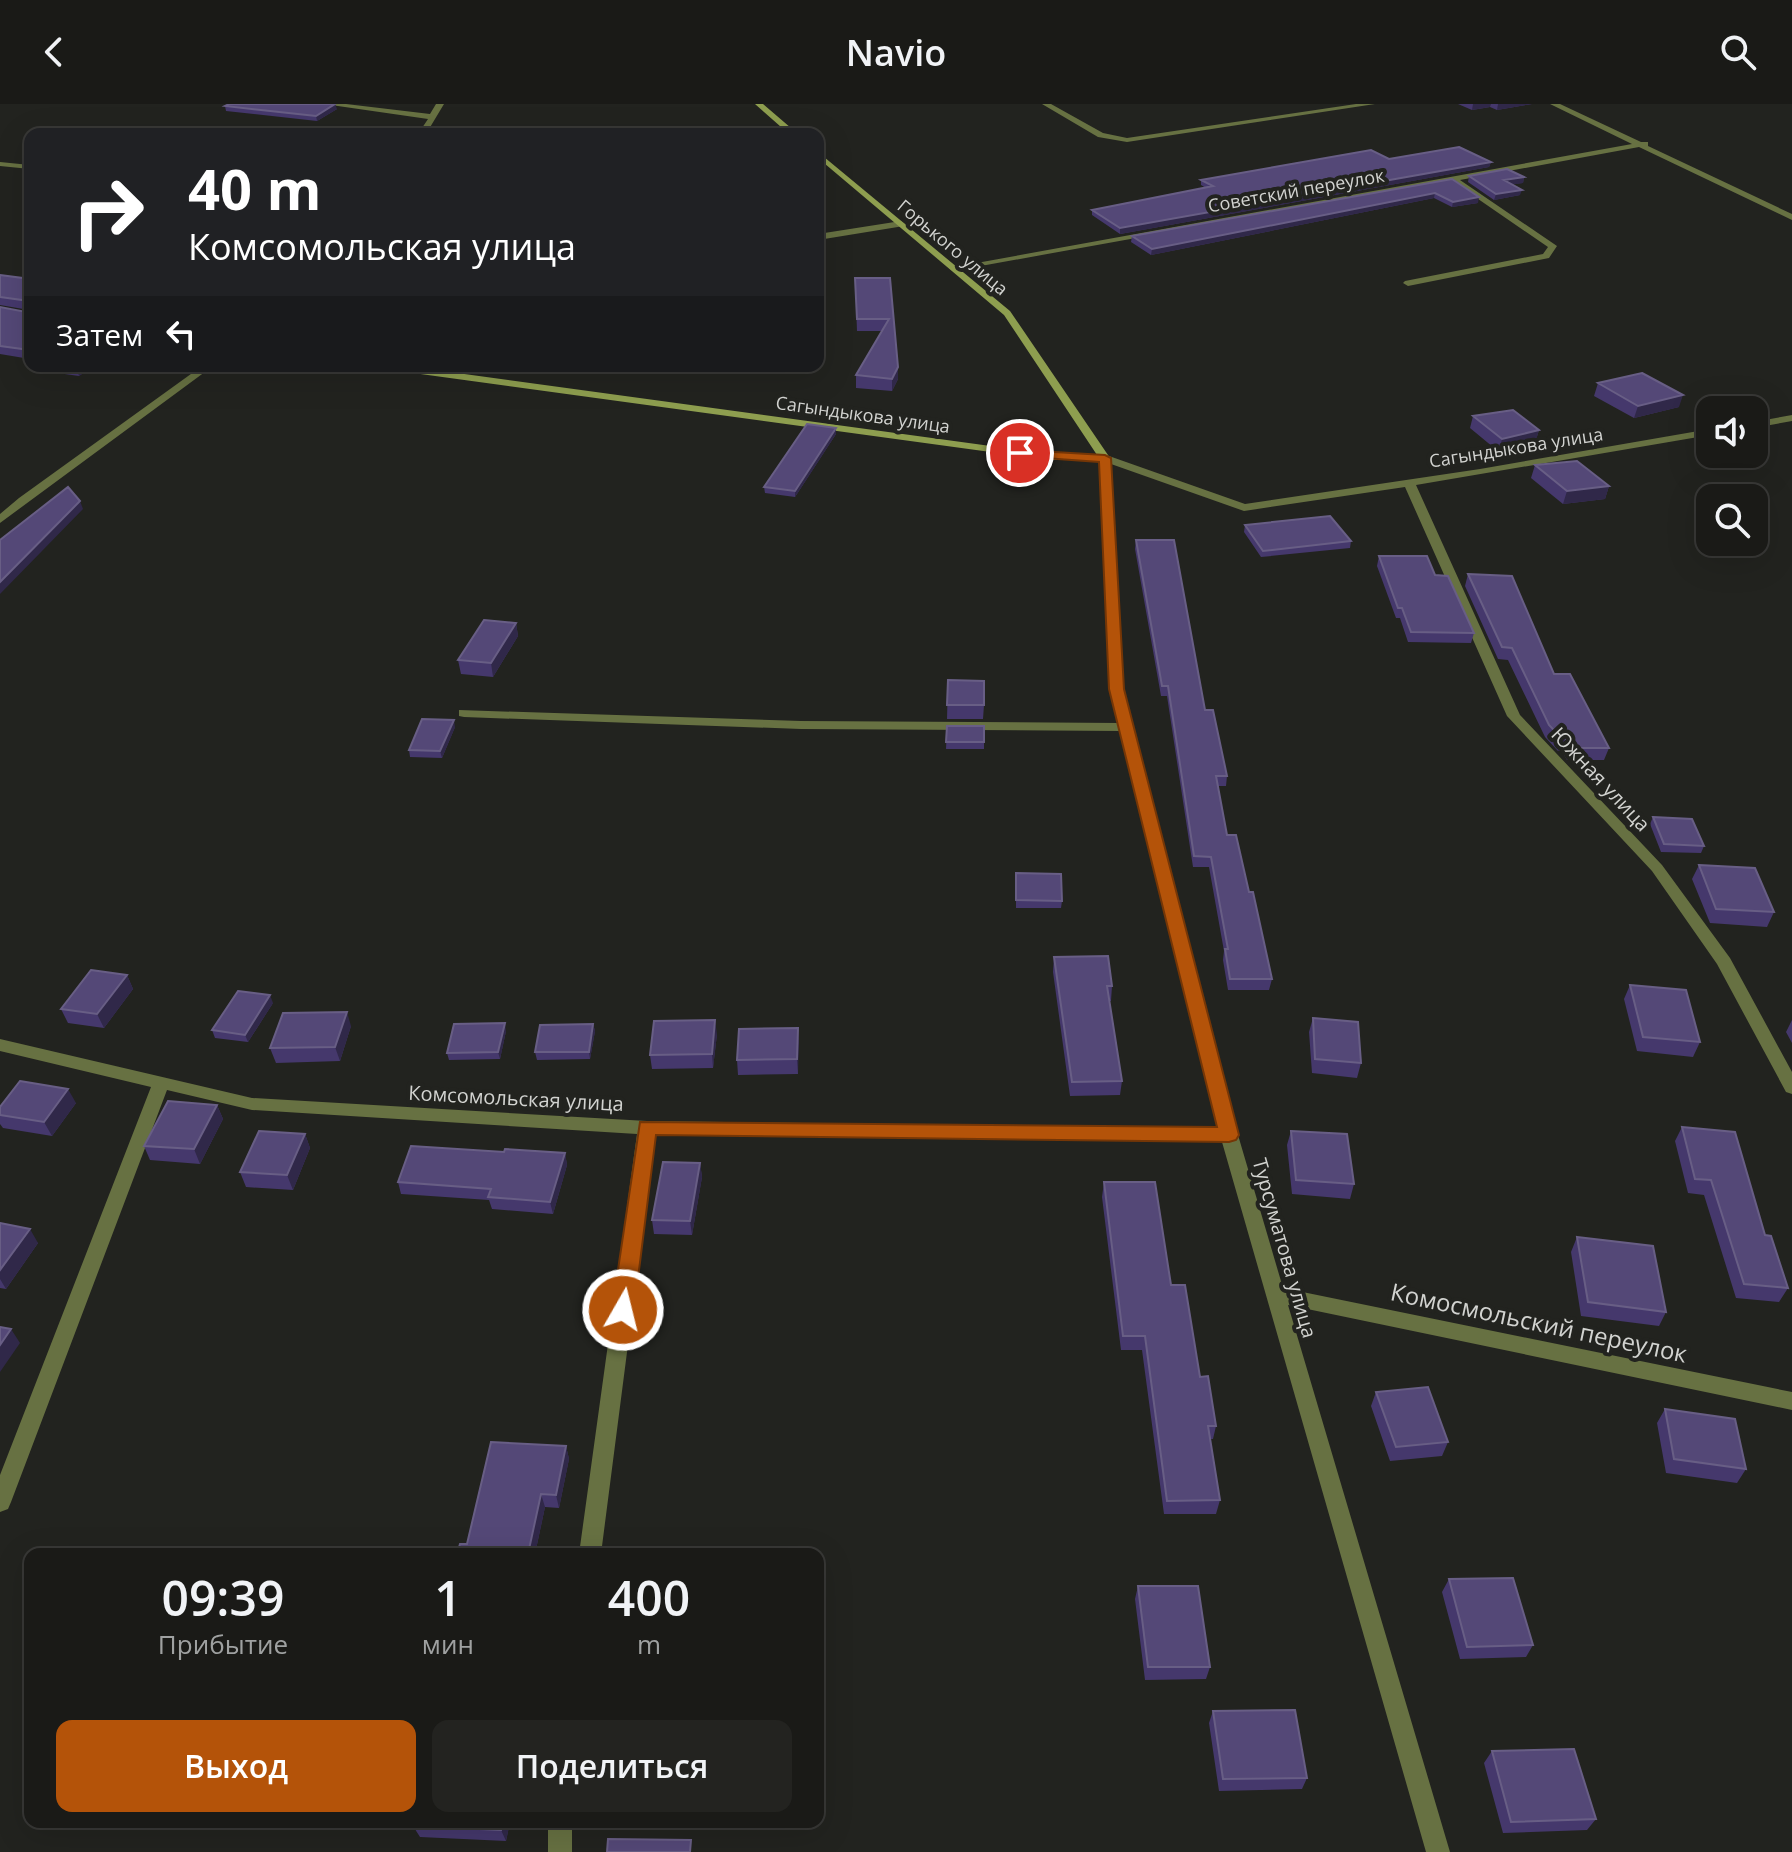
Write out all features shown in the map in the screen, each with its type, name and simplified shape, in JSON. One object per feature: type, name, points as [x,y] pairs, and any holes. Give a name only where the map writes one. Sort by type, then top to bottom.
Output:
[{"type":"street","points":[[328,104],[433,117]]},
{"type":"street","points":[[426,128],[440,104]]},
{"type":"street","points":[[759,104],[787,128]]},
{"type":"street","points":[[1046,104],[1101,135],[1127,140],[1371,104]]},
{"type":"street","points":[[1554,104],[1645,144],[1792,217]]},
{"type":"street","name":"Советский переулок","points":[[953,268],[1645,144]]},
{"type":"street","name":"Горького улица","points":[[824,159],[1007,313],[1105,458]]},
{"type":"street","points":[[0,164],[24,166]]},
{"type":"street","points":[[1408,283],[1546,256],[1553,246],[1454,179]]},
{"type":"street","points":[[824,236],[901,224]]},
{"type":"street","points":[[0,520],[200,372]]},
{"type":"street","name":"Сагындыкова улица","points":[[428,372],[1050,457],[1105,458],[1244,508],[1696,434]]},
{"type":"street","points":[[1768,422],[1792,418]]},
{"type":"street","name":"Турсуматова улица","points":[[1105,458],[1117,689],[1126,727],[1229,1135],[1438,1852]]},
{"type":"street","name":"Южная улица","points":[[1409,483],[1514,716],[1657,868],[1724,962],[1792,1088]]},
{"type":"street","points":[[464,713],[801,725],[1126,727]]},
{"type":"street","name":"Комсомольская улица","points":[[0,1045],[252,1104],[647,1128],[1229,1135]]},
{"type":"street","points":[[0,1502],[161,1083]]},
{"type":"street","points":[[591,1548],[647,1128]]},
{"type":"street","name":"Комосмольский переулок","points":[[1275,1294],[1792,1401]]},
{"type":"street","points":[[560,1828],[560,1852]]},
{"type":"building","points":[[335,104],[316,116],[225,106]]},
{"type":"building","points":[[1459,147],[1491,162],[1120,228],[1092,210],[1213,186],[1201,180],[1371,150],[1389,159]]},
{"type":"building","points":[[1507,169],[1524,177],[1504,180],[1522,190],[1496,194],[1469,176]]},
{"type":"building","points":[[1452,179],[1479,197],[1453,202],[1435,193],[1152,249],[1132,236]]},
{"type":"building","points":[[0,275],[24,278],[24,300],[0,297]]},
{"type":"building","points":[[855,278],[890,278],[898,367],[892,379],[856,375],[889,319],[857,319]]},
{"type":"building","points":[[0,307],[24,312],[24,349],[0,346]]},
{"type":"building","points":[[1642,373],[1683,395],[1638,406],[1598,383]]},
{"type":"building","points":[[1513,410],[1539,430],[1502,439],[1473,416]]},
{"type":"building","points":[[807,424],[836,428],[795,491],[764,487]]},
{"type":"building","points":[[1577,461],[1609,486],[1567,491],[1535,465]]},
{"type":"building","points":[[68,487],[80,501],[0,582],[0,540]]},
{"type":"building","points":[[1330,516],[1351,541],[1263,551],[1245,525]]},
{"type":"building","points":[[1136,540],[1174,540],[1205,710],[1213,710],[1227,776],[1216,776],[1227,835],[1236,835],[1249,892],[1253,892],[1272,979],[1230,979],[1225,949],[1228,949],[1211,857],[1194,856],[1168,686],[1162,686]]},
{"type":"building","points":[[1379,556],[1427,556],[1435,575],[1448,576],[1474,633],[1411,632],[1402,608],[1398,608]]},
{"type":"building","points":[[1468,574],[1512,576],[1554,674],[1570,674],[1609,748],[1571,748],[1565,737],[1562,739],[1549,725],[1512,648],[1502,647]]},
{"type":"building","points":[[484,620],[516,623],[491,663],[458,660]]},
{"type":"building","points":[[948,680],[984,681],[984,705],[947,705]]},
{"type":"building","points":[[422,719],[454,720],[440,751],[409,750]]},
{"type":"building","points":[[947,726],[984,726],[984,742],[946,742]]},
{"type":"building","points":[[1653,817],[1692,819],[1704,846],[1664,844]]},
{"type":"building","points":[[1699,865],[1755,868],[1774,912],[1716,909]]},
{"type":"building","points":[[1016,873],[1061,874],[1062,901],[1016,900]]},
{"type":"building","points":[[1108,956],[1112,986],[1107,986],[1122,1081],[1072,1082],[1054,957]]},
{"type":"building","points":[[91,970],[127,975],[97,1014],[61,1009]]},
{"type":"building","points":[[1630,985],[1686,990],[1700,1042],[1643,1037]]},
{"type":"building","points":[[238,991],[270,995],[245,1035],[212,1030]]},
{"type":"building","points":[[347,1012],[335,1047],[270,1048],[283,1013]]},
{"type":"building","points":[[1313,1018],[1358,1022],[1361,1063],[1315,1059]]},
{"type":"building","points":[[715,1020],[712,1054],[650,1055],[654,1021]]},
{"type":"building","points":[[505,1023],[498,1052],[447,1053],[454,1024]]},
{"type":"building","points":[[593,1024],[589,1052],[535,1052],[540,1025]]},
{"type":"building","points":[[798,1028],[797,1059],[737,1060],[739,1029]]},
{"type":"building","points":[[20,1081],[68,1089],[44,1122],[0,1115],[0,1107]]},
{"type":"building","points":[[168,1101],[217,1105],[194,1149],[144,1146]]},
{"type":"building","points":[[1682,1127],[1735,1132],[1765,1235],[1771,1236],[1788,1288],[1744,1284],[1711,1180],[1695,1179]]},
{"type":"building","points":[[259,1131],[305,1134],[287,1175],[240,1172]]},
{"type":"building","points":[[1291,1131],[1347,1134],[1354,1184],[1296,1180]]},
{"type":"building","points":[[411,1146],[565,1153],[550,1202],[488,1197],[491,1189],[398,1182]]},
{"type":"building","points":[[663,1162],[700,1163],[690,1221],[652,1220]]},
{"type":"building","points":[[1104,1182],[1155,1182],[1171,1285],[1185,1285],[1200,1377],[1208,1376],[1216,1426],[1208,1426],[1220,1500],[1167,1501],[1145,1336],[1123,1336]]},
{"type":"building","points":[[0,1223],[30,1229],[0,1270]]},
{"type":"building","points":[[1577,1237],[1653,1246],[1666,1312],[1588,1302]]},
{"type":"building","points":[[0,1327],[11,1329],[0,1345]]},
{"type":"building","points":[[1428,1387],[1448,1442],[1396,1447],[1376,1392]]},
{"type":"building","points":[[1665,1409],[1735,1419],[1746,1469],[1674,1459]]},
{"type":"building","points":[[491,1442],[566,1446],[556,1495],[541,1494],[529,1548],[459,1548],[460,1544],[467,1544]]},
{"type":"building","points":[[1513,1578],[1533,1645],[1467,1647],[1449,1579]]},
{"type":"building","points":[[1138,1586],[1198,1586],[1210,1667],[1148,1667]]},
{"type":"building","points":[[1295,1710],[1307,1778],[1223,1779],[1213,1711]]},
{"type":"building","points":[[1574,1749],[1596,1819],[1511,1822],[1492,1751]]},
{"type":"building","points":[[457,1828],[501,1828],[501,1830]]},
{"type":"building","points":[[608,1839],[691,1840],[690,1852],[607,1852]]},
{"type":"route","points":[[623,1310],[647,1128],[1229,1135],[1117,689],[1105,458],[1020,453]]}]
